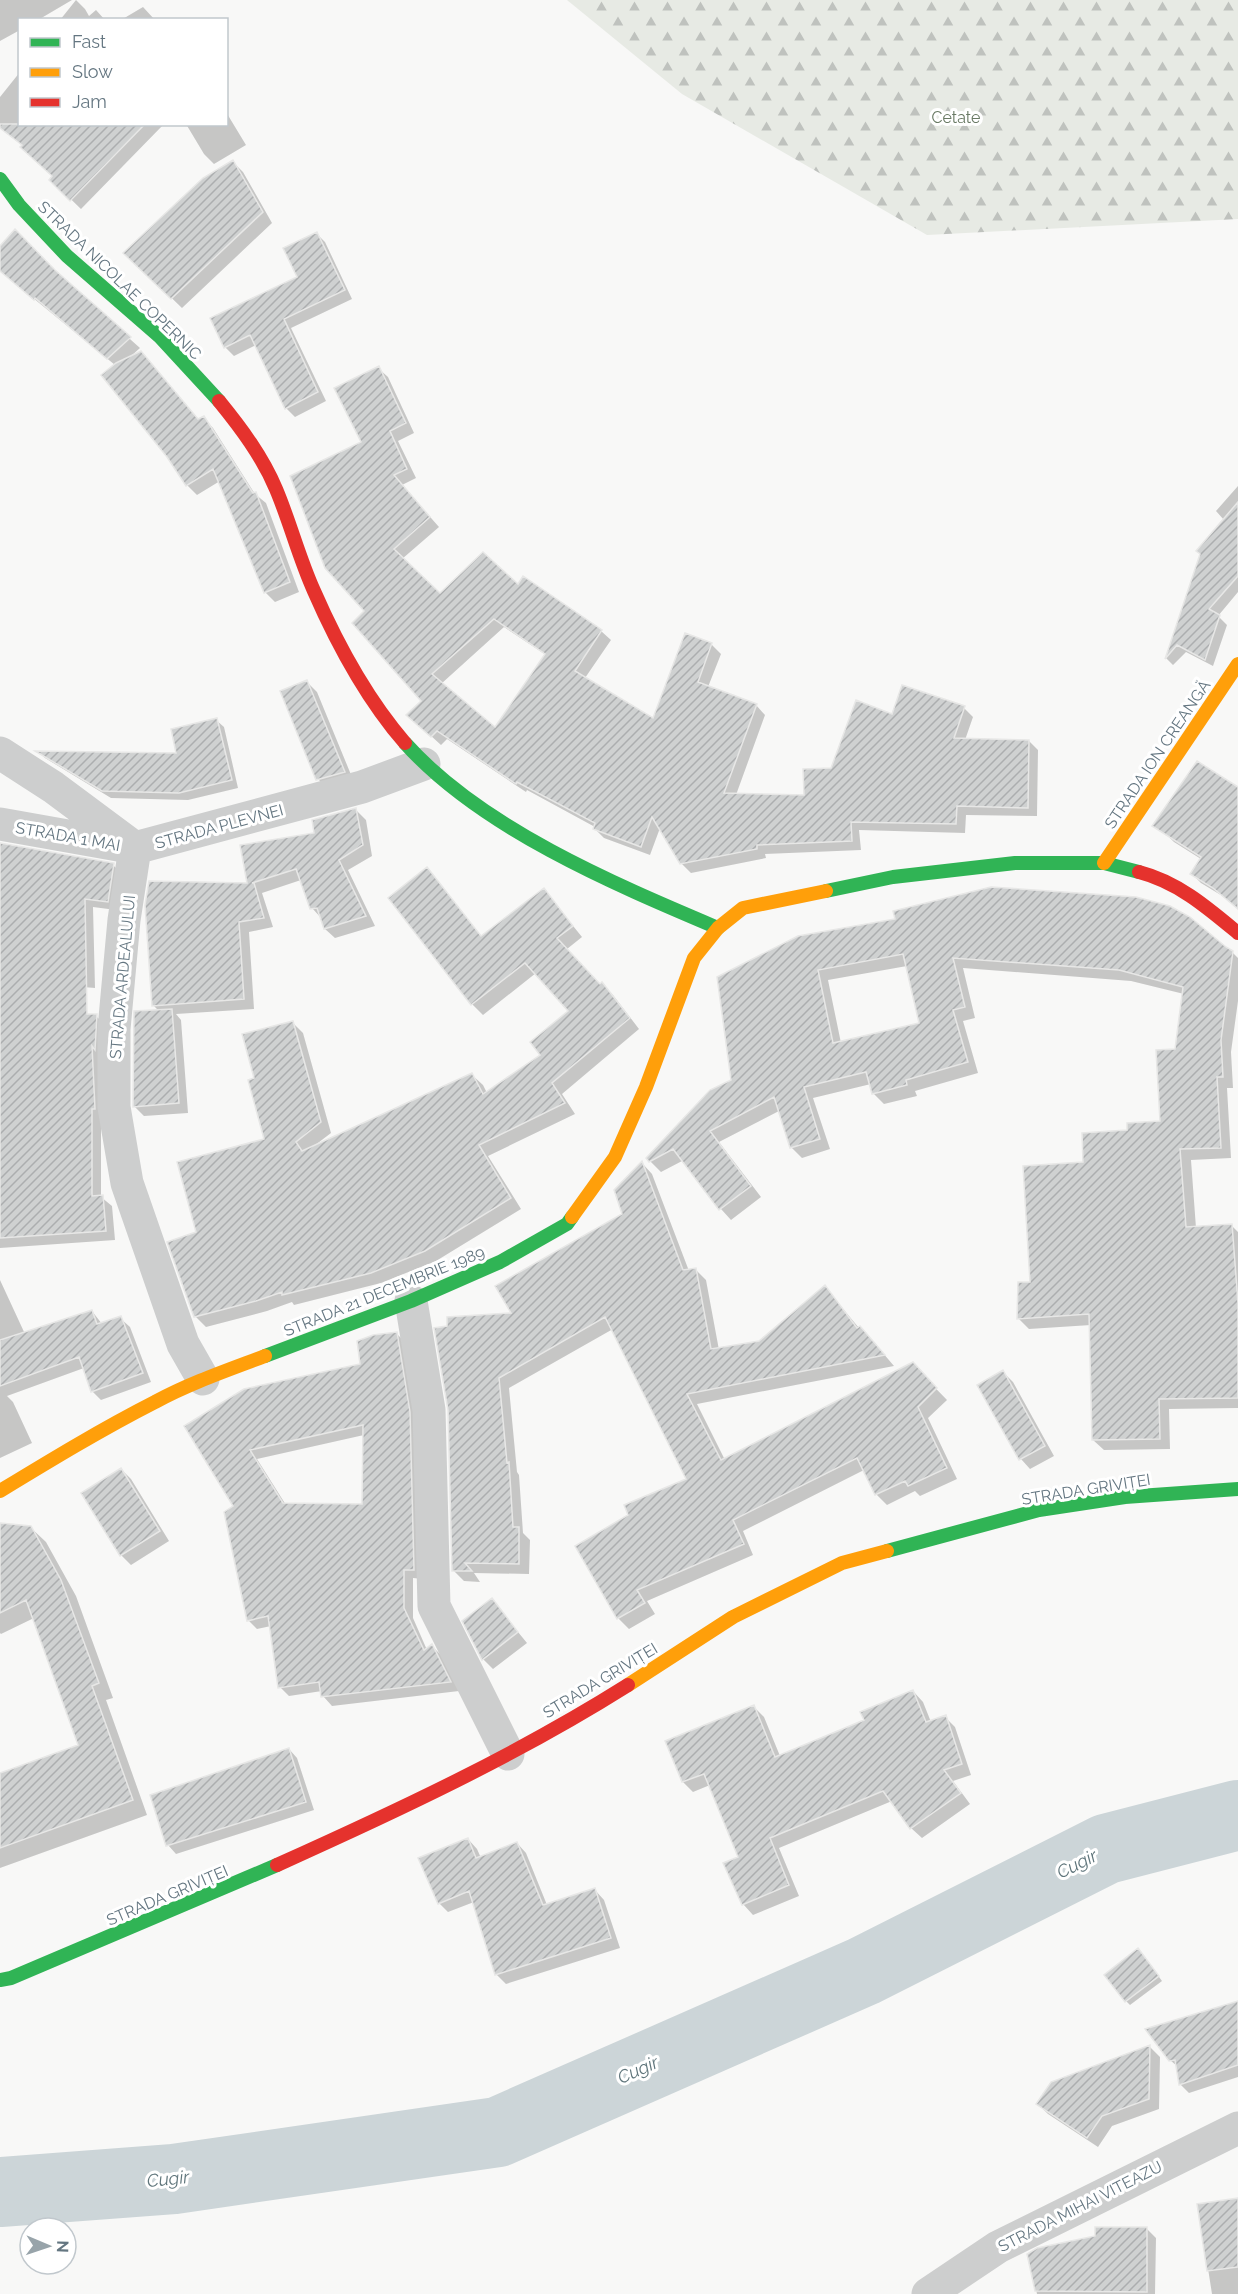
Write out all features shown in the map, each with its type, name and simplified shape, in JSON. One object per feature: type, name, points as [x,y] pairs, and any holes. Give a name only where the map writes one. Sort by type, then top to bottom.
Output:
[{"type":"main road","name":"STRADA NICOLAE COPERNIC","points":[[0,179],[19,205],[68,256],[160,337],[244,431],[274,487],[313,590],[352,670],[385,720],[424,764],[524,836],[645,897],[717,927]]},
{"type":"main road","name":"STRADA ION CREANGĂ","points":[[1104,863],[1238,664]]},
{"type":"main road","name":"STRADA 21 DECEMBRIE 1989","points":[[0,1491],[76,1445],[203,1378],[411,1301],[500,1262],[567,1224],[615,1157],[646,1087],[694,958],[717,927],[743,908],[893,877],[1015,863],[1104,863],[1158,877],[1201,902],[1238,933]]},
{"type":"main road","name":"STRADA GRIVIȚEI","points":[[0,1980],[223,1889],[390,1814],[507,1754],[625,1687],[733,1617],[842,1563],[1039,1510],[1125,1497],[1238,1489]]},
{"type":"street","name":"STRADA PLEVNEI","points":[[0,753],[53,787],[135,848],[362,787],[424,764]]},
{"type":"street","name":"STRADA 1 MAI","points":[[0,824],[135,848]]},
{"type":"street","name":"STRADA ARDEALULUI","points":[[135,848],[124,920],[114,1029],[114,1107],[127,1184],[183,1344],[203,1378]]},
{"type":"street","points":[[411,1301],[429,1410],[434,1606],[507,1754]]},
{"type":"street","name":"STRADA MIHAI VITEAZU","points":[[928,2294],[998,2247],[1238,2128]]},
{"type":"green space","name":"Cetate","points":[[567,0],[1238,0],[1238,219],[927,235],[682,94]]},
{"type":"building","points":[[0,124],[143,126],[70,201],[49,180],[52,176],[20,147],[22,145],[0,128]]},
{"type":"building","points":[[233,160],[263,212],[171,299],[123,253],[203,178]]},
{"type":"building","points":[[15,229],[55,270],[131,337],[107,359],[0,271],[0,246]]},
{"type":"building","points":[[317,232],[345,290],[284,319],[318,392],[285,409],[250,335],[224,348],[210,318],[297,277],[283,248]]},
{"type":"building","points":[[141,351],[198,419],[204,416],[253,493],[256,492],[290,582],[264,593],[213,469],[186,486],[167,457],[101,375],[116,363]]},
{"type":"building","points":[[379,366],[406,423],[390,431],[407,469],[394,475],[430,517],[394,549],[440,593],[483,552],[518,584],[523,576],[602,630],[575,671],[653,718],[685,633],[712,643],[698,682],[757,704],[724,793],[804,795],[803,769],[831,768],[856,700],[892,714],[902,685],[965,706],[954,738],[1029,740],[1028,808],[957,806],[956,824],[851,822],[852,841],[757,845],[757,849],[680,864],[652,817],[641,847],[593,829],[595,823],[517,782],[516,784],[437,731],[431,737],[406,715],[421,701],[352,623],[364,611],[325,568],[290,476],[361,442],[334,388]],"holes":[[[494,619],[545,654],[495,727],[432,674]]]},
{"type":"building","points":[[1238,502],[1238,576],[1209,609],[1220,615],[1205,660],[1177,645],[1165,659],[1200,554],[1196,551]]},
{"type":"building","points":[[307,680],[345,772],[316,780],[280,691]]},
{"type":"building","points":[[217,718],[232,780],[179,793],[102,791],[35,751],[176,753],[171,729]]},
{"type":"building","points":[[1197,761],[1238,787],[1238,909],[1213,888],[1190,874],[1201,857],[1152,826]]},
{"type":"building","points":[[356,808],[363,845],[339,860],[366,916],[324,929],[317,908],[310,909],[296,869],[252,883],[254,883],[264,918],[239,922],[244,999],[152,1006],[145,905],[149,881],[247,883],[240,845],[314,833],[312,820]]},
{"type":"building","points":[[0,843],[114,863],[108,902],[85,899],[87,1014],[97,1014],[95,1050],[92,1046],[95,1109],[92,1109],[92,1196],[103,1195],[106,1231],[0,1238]]},
{"type":"building","points":[[427,867],[481,936],[544,888],[573,926],[557,938],[600,984],[602,982],[630,1018],[552,1083],[565,1103],[479,1145],[511,1198],[425,1251],[371,1273],[282,1295],[282,1292],[194,1317],[167,1242],[196,1232],[177,1162],[264,1139],[248,1080],[254,1078],[242,1034],[293,1021],[321,1122],[296,1142],[302,1151],[472,1073],[483,1094],[540,1055],[530,1042],[568,1011],[525,963],[471,1005],[388,898]]},
{"type":"building","points":[[991,887],[1136,897],[1170,906],[1190,917],[1233,951],[1221,1040],[1223,1077],[1217,1077],[1221,1148],[1180,1149],[1186,1227],[1232,1224],[1238,1303],[1238,1398],[1159,1399],[1160,1439],[1092,1440],[1089,1314],[1017,1319],[1018,1282],[1030,1282],[1023,1166],[1083,1162],[1082,1133],[1127,1130],[1127,1123],[1160,1121],[1156,1050],[1175,1049],[1183,987],[1119,970],[953,958],[965,1007],[953,1010],[968,1062],[906,1080],[907,1085],[872,1094],[866,1072],[804,1087],[820,1139],[790,1148],[774,1097],[710,1131],[751,1186],[719,1210],[673,1149],[649,1162],[646,1158],[710,1090],[731,1080],[717,977],[798,936],[895,919],[893,911]],"holes":[[[903,954],[919,1023],[833,1043],[818,970]]]},
{"type":"building","points":[[172,1009],[179,1103],[133,1107],[134,1011]]},
{"type":"building","points":[[642,1161],[683,1270],[696,1268],[711,1349],[759,1341],[825,1285],[857,1328],[860,1326],[885,1355],[687,1394],[721,1460],[913,1362],[937,1388],[918,1407],[947,1468],[908,1486],[905,1481],[875,1495],[857,1458],[733,1520],[744,1544],[637,1590],[645,1603],[617,1619],[575,1546],[628,1515],[624,1505],[686,1479],[605,1317],[499,1378],[507,1463],[509,1462],[513,1527],[519,1527],[519,1564],[465,1563],[472,1571],[452,1571],[448,1410],[434,1328],[447,1326],[447,1317],[511,1313],[495,1286],[622,1214],[614,1190]]},
{"type":"building","points":[[92,1310],[97,1324],[121,1316],[143,1373],[91,1392],[79,1357],[0,1386],[0,1340]]},
{"type":"building","points":[[397,1332],[410,1412],[414,1570],[404,1570],[404,1608],[424,1650],[432,1644],[451,1682],[321,1697],[319,1682],[278,1688],[268,1616],[247,1621],[224,1512],[233,1506],[184,1426],[244,1389],[360,1364],[357,1341],[373,1335]],"holes":[[[363,1425],[362,1504],[283,1503],[250,1450]]]},
{"type":"building","points":[[1003,1370],[1045,1446],[1019,1460],[977,1385]]},
{"type":"building","points":[[121,1468],[160,1531],[120,1556],[81,1493]]},
{"type":"building","points":[[0,1523],[31,1526],[61,1580],[99,1683],[92,1686],[133,1800],[0,1848],[0,1773],[78,1745],[26,1600],[0,1613]]},
{"type":"building","points":[[492,1598],[518,1632],[482,1660],[462,1621]]},
{"type":"building","points":[[913,1690],[926,1722],[946,1715],[962,1764],[944,1770],[961,1793],[910,1829],[883,1791],[770,1838],[789,1885],[742,1905],[723,1863],[738,1857],[704,1774],[682,1782],[665,1741],[754,1705],[775,1757],[864,1720],[860,1712]]},
{"type":"building","points":[[289,1748],[306,1802],[166,1846],[150,1795]]},
{"type":"building","points":[[468,1838],[476,1858],[517,1842],[543,1905],[595,1888],[611,1938],[495,1975],[469,1891],[438,1904],[418,1858]]},
{"type":"building","points":[[1138,1948],[1159,1976],[1125,2002],[1104,1975]]},
{"type":"building","points":[[1238,2001],[1238,2065],[1179,2085],[1175,2060],[1169,2061],[1145,2029]]},
{"type":"building","points":[[1150,2045],[1149,2099],[1102,2116],[1087,2138],[1036,2104],[1051,2082]]},
{"type":"building","points":[[1238,2198],[1238,2267],[1207,2271],[1197,2204]]},
{"type":"building","points":[[1095,2227],[1147,2227],[1147,2292],[1035,2291],[1027,2254],[1037,2248],[1095,2236]]},
{"type":"waterway","name":"Cugir","points":[[0,2192],[174,2179],[498,2132],[864,1971],[1106,1849],[1238,1815]]},
{"type":"traffic: fast","points":[[0,179],[19,205],[67,256],[160,337],[219,401]]},
{"type":"traffic: fast","points":[[405,743],[436,774],[471,802],[510,827],[593,873],[718,928]]},
{"type":"traffic: fast","points":[[826,891],[893,877],[1015,863],[1104,863],[1139,872]]},
{"type":"traffic: fast","points":[[265,1356],[411,1301],[500,1262],[567,1224],[572,1217]]},
{"type":"traffic: fast","points":[[887,1551],[1039,1510],[1125,1497],[1238,1489]]},
{"type":"traffic: fast","points":[[0,1980],[11,1978],[277,1865]]},
{"type":"traffic: slow","points":[[1104,863],[1238,664]]},
{"type":"traffic: slow","points":[[572,1217],[615,1157],[646,1087],[694,958],[718,928],[743,908],[826,891]]},
{"type":"traffic: slow","points":[[0,1491],[96,1434],[168,1395],[265,1356]]},
{"type":"traffic: slow","points":[[628,1685],[733,1617],[842,1563],[887,1551]]},
{"type":"traffic: jam","points":[[219,401],[250,443],[270,477],[309,578],[343,651],[365,690],[405,743]]},
{"type":"traffic: jam","points":[[1139,872],[1180,889],[1238,933]]},
{"type":"traffic: jam","points":[[277,1865],[412,1803],[500,1758],[628,1685]]}]
